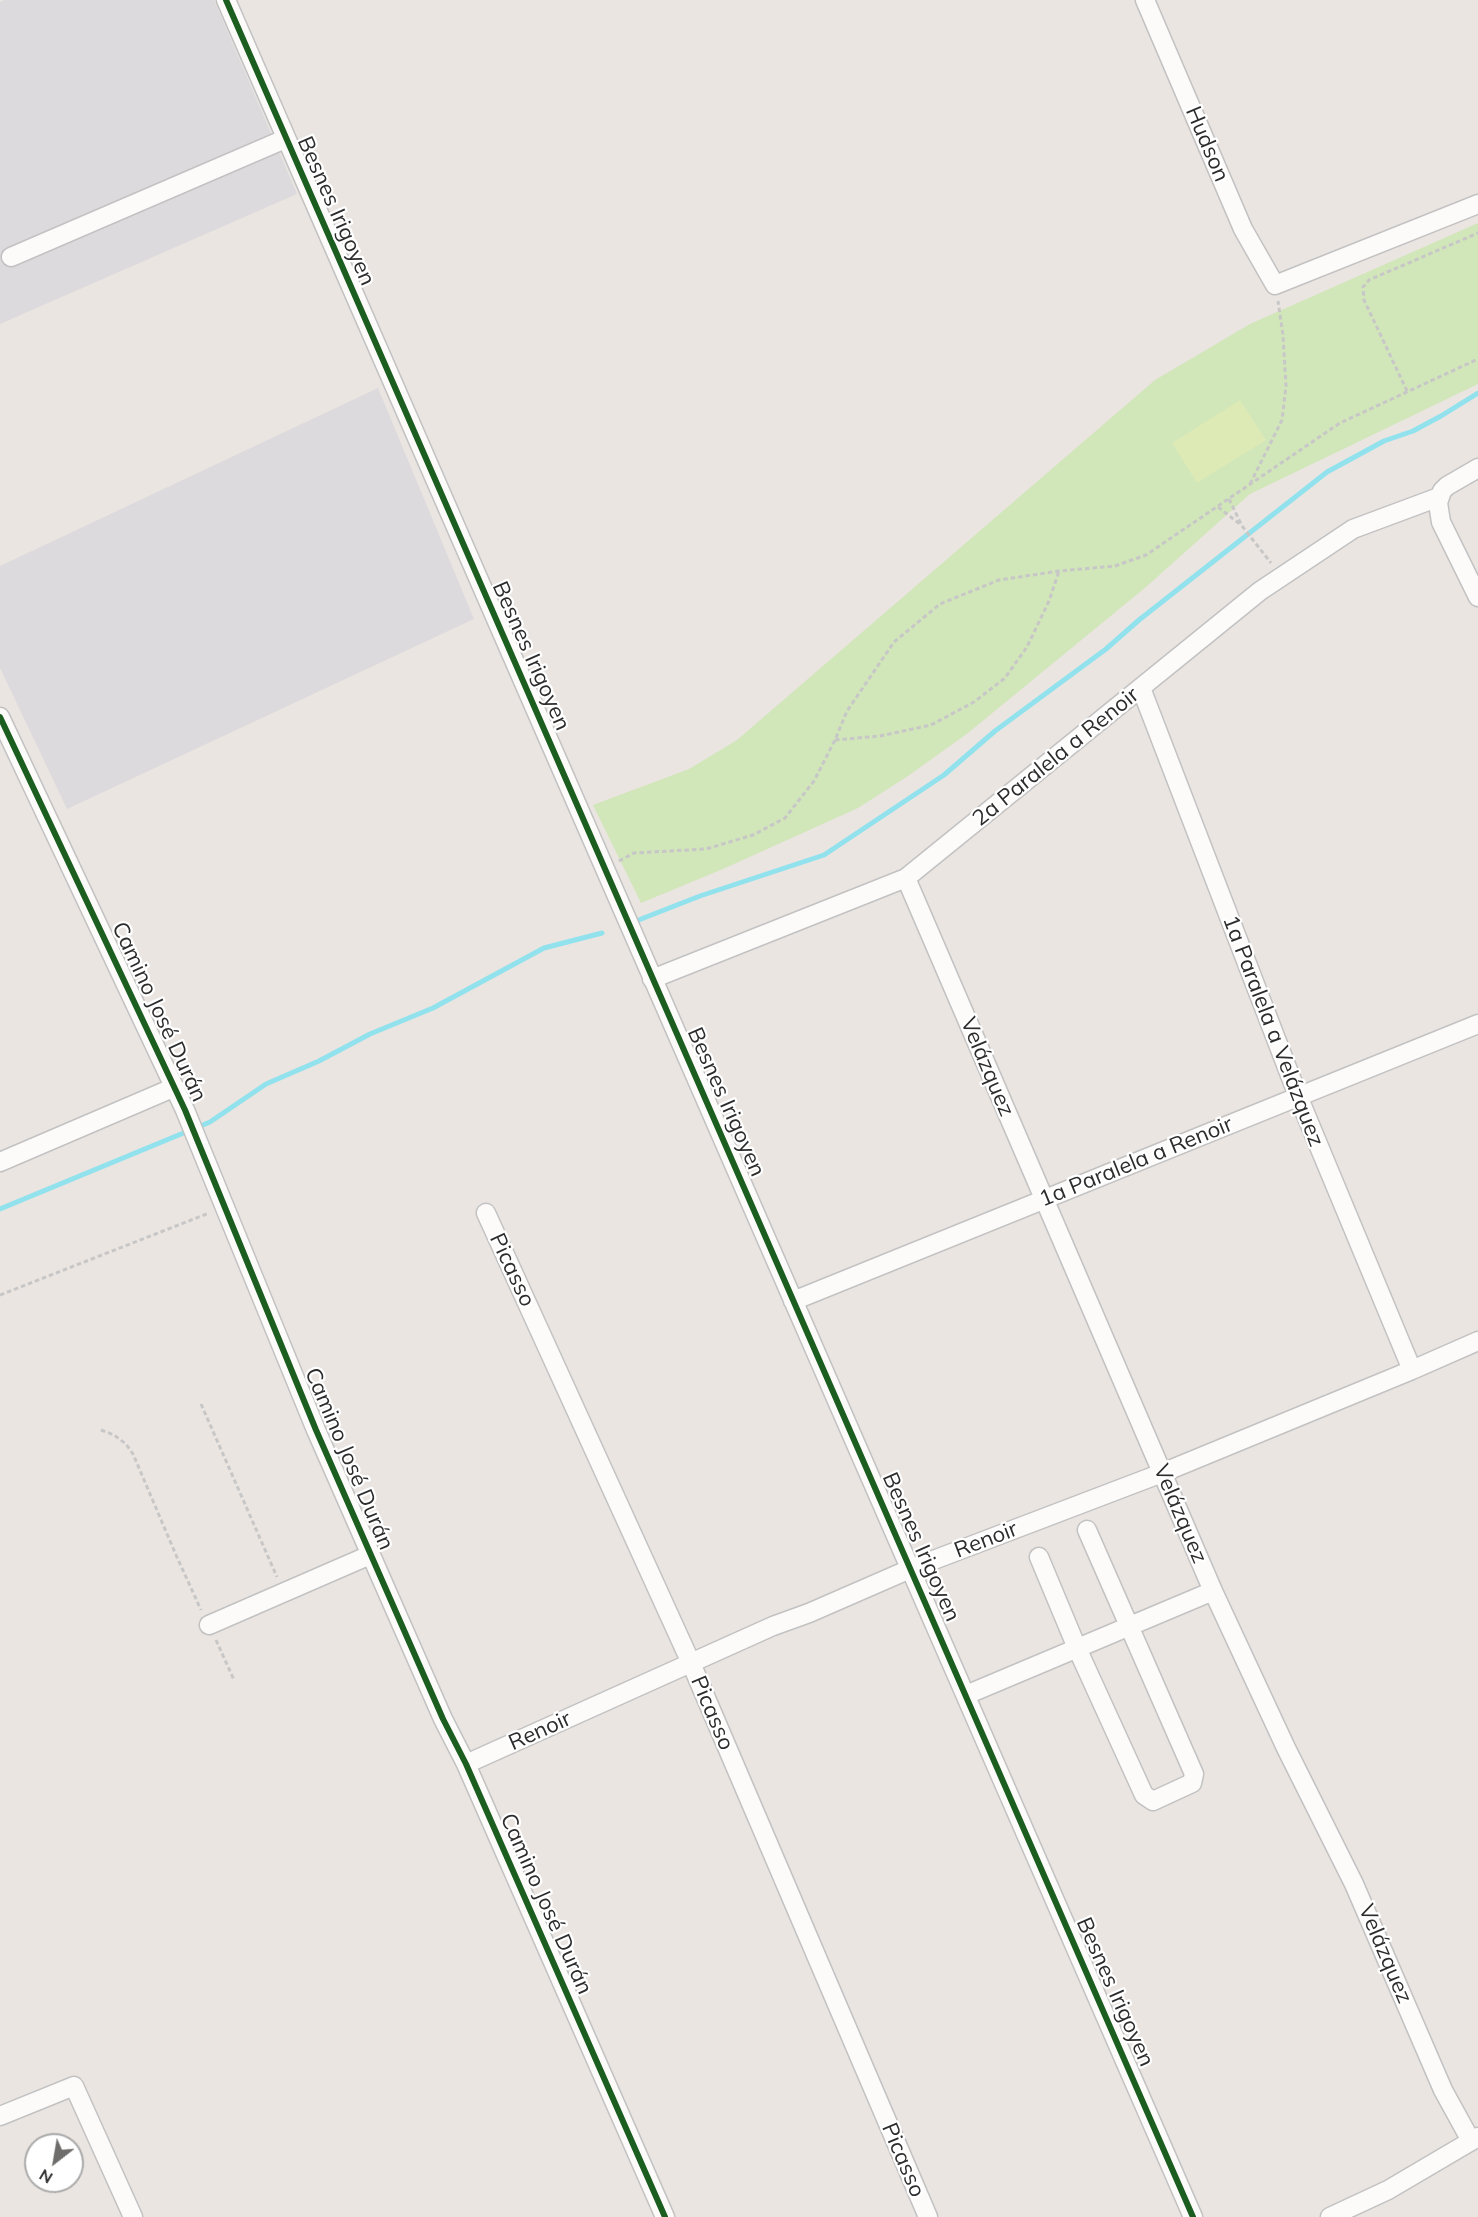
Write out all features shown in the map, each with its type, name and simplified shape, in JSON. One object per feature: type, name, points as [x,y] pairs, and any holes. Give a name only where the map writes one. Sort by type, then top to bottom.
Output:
[{"type":"street","name":"Besnes Irigoyen","points":[[226,0],[1193,2217]]},
{"type":"street","name":"Hudson","points":[[1145,0],[1243,229],[1275,285]]},
{"type":"street","points":[[11,256],[285,139]]},
{"type":"street","points":[[1275,285],[1478,204]]},
{"type":"street","points":[[1478,468],[1442,491],[1438,511],[1441,522],[1478,597]]},
{"type":"street","name":"2a Paralela a Renoir","points":[[652,979],[906,878],[1260,591],[1353,529],[1439,497]]},
{"type":"street","name":"1a Paralela a Velázquez","points":[[1141,688],[1298,1096],[1412,1370]]},
{"type":"street","name":"Camino José Durán","points":[[0,717],[7,749],[175,1087],[370,1555],[443,1719],[466,1764],[665,2217]]},
{"type":"street","name":"Velázquez","points":[[906,878],[1213,1591],[1286,1748],[1354,1884],[1443,2090],[1475,2139]]},
{"type":"street","name":"1a Paralela a Renoir","points":[[793,1301],[1478,1024]]},
{"type":"street","points":[[2,1156],[175,1087]]},
{"type":"street","name":"Picasso","points":[[486,1213],[691,1663],[928,2217]]},
{"type":"street","name":"Renoir","points":[[466,1764],[773,1626],[809,1613],[910,1569],[1162,1473],[1478,1341]]},
{"type":"street","points":[[1039,1557],[1077,1648],[1144,1795],[1153,1801],[1192,1783],[1194,1773],[1087,1530]]},
{"type":"street","points":[[209,1625],[370,1555]]},
{"type":"street","points":[[966,1695],[1213,1591]]},
{"type":"street","points":[[0,2116],[74,2086],[133,2217]]},
{"type":"street","points":[[1330,2217],[1388,2190],[1475,2139]]},
{"type":"path","points":[[1407,391],[1364,300],[1363,287],[1369,280],[1478,233]]},
{"type":"path","points":[[1249,485],[1282,420],[1286,386],[1283,335],[1275,285]]},
{"type":"path","points":[[604,868],[634,853],[706,849],[753,835],[785,818],[814,781],[835,741],[847,711],[894,642],[940,604],[999,580],[1115,566],[1146,555],[1340,423],[1478,359]]},
{"type":"path","points":[[1228,499],[1242,526],[1264,553]]},
{"type":"path","points":[[1217,507],[1242,526]]},
{"type":"path","points":[[835,741],[880,736],[931,725],[974,702],[1005,678],[1027,647],[1049,601],[1059,571]]},
{"type":"path","points":[[0,1295],[225,1207]]},
{"type":"path","points":[[201,1404],[284,1592]]},
{"type":"path","points":[[101,1430],[114,1435],[126,1444],[133,1454],[176,1555],[234,1680]]},
{"type":"shaded area","points":[[4,0],[214,0],[297,194],[0,324],[0,2]]},
{"type":"shaded area","points":[[378,388],[474,619],[67,809],[0,668],[0,566]]},
{"type":"green space","points":[[1478,223],[1478,384],[1250,494],[1146,587],[968,733],[858,808],[641,903],[593,805],[689,769],[737,740],[1155,380],[1250,324]]},
{"type":"green space","points":[[1240,400],[1266,440],[1197,483],[1172,443]]},
{"type":"waterway","points":[[636,921],[700,896],[824,855],[944,775],[995,731],[1106,649],[1139,620],[1327,472],[1384,441],[1413,431],[1478,393]]},
{"type":"waterway","points":[[0,1209],[210,1122],[266,1084],[319,1061],[370,1034],[433,1008],[544,948],[602,933]]},
{"type":"cycle path","points":[[226,0],[1193,2217]]},
{"type":"cycle path","points":[[0,717],[185,1110],[316,1430],[665,2217]]}]
